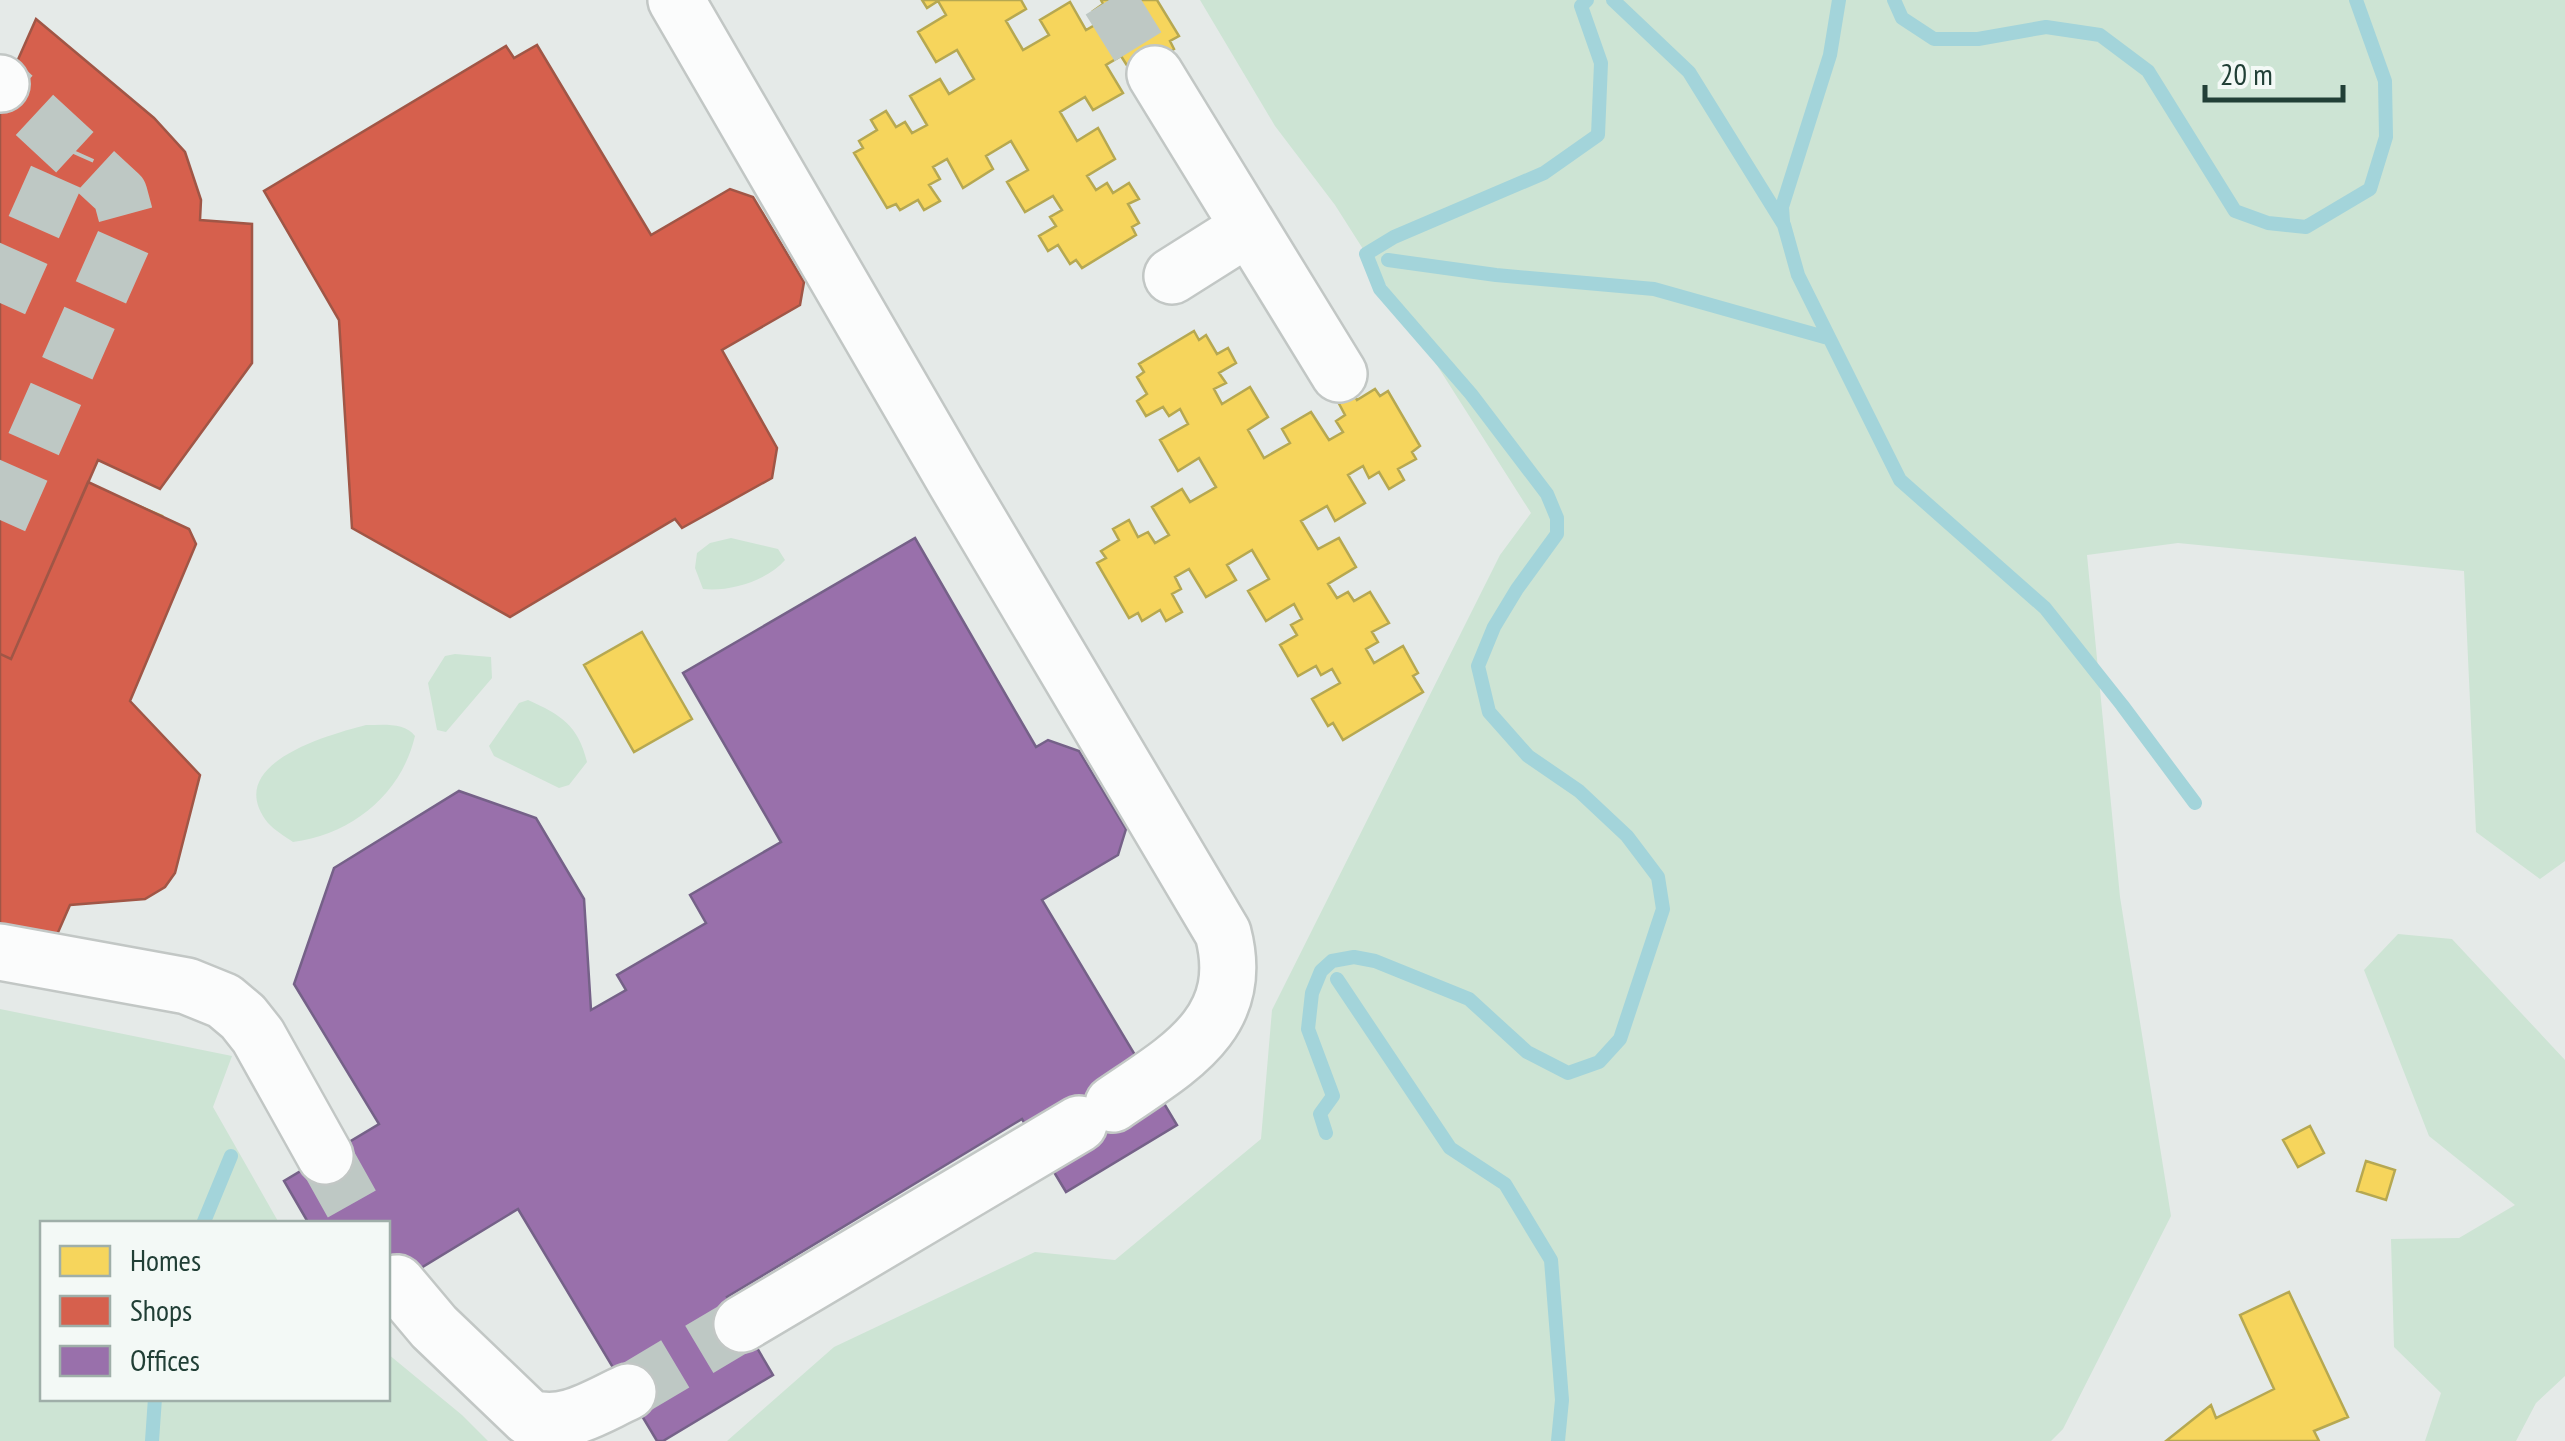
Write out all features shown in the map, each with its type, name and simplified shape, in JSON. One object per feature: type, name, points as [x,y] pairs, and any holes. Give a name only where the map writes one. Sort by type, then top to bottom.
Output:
[{"type":"lane","points":[[676,0],[1223,933],[1228,952],[1222,1006],[1203,1037],[1183,1056],[1096,1114],[742,1324]]},
{"type":"lane","points":[[1155,74],[1338,374]]},
{"type":"lane","points":[[1172,276],[1248,228]]},
{"type":"lane","points":[[0,952],[187,986],[224,1001],[258,1036],[326,1156]]},
{"type":"lane","points":[[397,1282],[434,1327],[528,1417],[561,1422],[628,1392]]},
{"type":"green space","points":[[1200,0],[2565,0],[2565,861],[2540,879],[2476,832],[2464,571],[2178,543],[2087,555],[2120,897],[2171,1216],[2063,1429],[2051,1441],[727,1441],[834,1347],[1035,1252],[1115,1260],[1261,1139],[1272,1010],[1500,555],[1531,513],[1335,205],[1275,126]]},
{"type":"green space","points":[[731,538],[778,549],[785,560],[747,584],[703,589],[695,568],[697,553],[710,543]]},
{"type":"green space","points":[[445,656],[491,657],[492,678],[446,732],[437,730],[428,683]]},
{"type":"green space","points":[[528,700],[559,716],[579,739],[587,762],[569,785],[559,788],[494,756],[489,746],[519,703]]},
{"type":"green space","points":[[366,725],[400,726],[415,736],[408,757],[386,793],[354,821],[315,838],[293,842],[271,826],[257,802],[258,784],[268,769],[306,745]]},
{"type":"green space","points":[[2398,934],[2452,939],[2565,1060],[2565,1376],[2536,1403],[2516,1441],[2425,1441],[2441,1393],[2394,1347],[2391,1239],[2459,1238],[2515,1205],[2429,1136],[2364,970]]},
{"type":"green space","points":[[0,1009],[232,1056],[213,1107],[278,1221],[40,1221],[40,1401],[390,1401],[390,1356],[488,1441],[0,1441]]},
{"type":"building: Homes","points":[[922,0],[1021,0],[1026,9],[1006,21],[1023,50],[1049,35],[1040,20],[1070,2],[1086,30],[1100,22],[1093,11],[1103,4],[1101,0],[1157,0],[1179,36],[1170,41],[1174,49],[1128,67],[1121,56],[1106,65],[1123,93],[1093,110],[1085,97],[1060,112],[1077,141],[1098,128],[1115,159],[1087,176],[1096,190],[1107,183],[1113,193],[1129,183],[1139,199],[1128,204],[1139,223],[1132,227],[1136,235],[1082,268],[1076,260],[1070,264],[1058,245],[1048,251],[1039,236],[1056,226],[1050,217],[1062,210],[1053,196],[1025,212],[1007,182],[1028,170],[1011,141],[986,156],[993,169],[963,188],[947,159],[933,167],[940,179],[929,185],[940,201],[924,210],[918,200],[900,210],[896,204],[887,208],[854,153],[863,148],[859,141],[877,130],[871,120],[886,111],[896,127],[905,122],[912,133],[927,125],[910,96],[940,79],[949,94],[974,79],[957,50],[936,62],[918,32],[946,15],[938,1],[927,8]]},
{"type":"building: Homes","points":[[520,69],[536,97],[548,90],[558,107],[563,103],[578,131],[550,148],[559,161],[570,154],[575,164],[592,154],[610,185],[594,195],[599,204],[588,211],[597,226],[625,209],[642,238],[621,251],[639,279],[664,265],[655,250],[685,233],[702,261],[716,252],[710,241],[719,235],[709,218],[725,209],[730,220],[749,209],[753,216],[761,211],[794,267],[785,272],[790,279],[772,289],[777,300],[762,310],[752,292],[743,298],[736,287],[722,295],[739,323],[709,341],[701,327],[676,342],[693,371],[713,359],[731,389],[703,405],[711,420],[723,413],[728,423],[745,413],[754,428],[744,434],[754,453],[747,457],[753,465],[697,498],[692,490],[685,494],[675,476],[664,482],[655,466],[671,456],[666,447],[677,440],[669,426],[641,442],[623,413],[644,400],[626,372],[601,387],[609,400],[579,417],[563,389],[548,398],[555,409],[546,415],[555,432],[540,440],[534,430],[516,441],[511,433],[503,439],[471,383],[478,378],[474,371],[493,360],[486,350],[502,341],[512,358],[522,352],[528,363],[542,355],[526,327],[556,309],[564,324],[589,309],[573,280],[552,292],[535,262],[563,246],[554,231],[542,238],[537,228],[520,238],[502,207],[519,198],[513,188],[525,181],[516,167],[488,184],[472,157],[478,154],[468,137],[479,130],[463,103]]},
{"type":"building: Homes","points":[[1194,331],[1199,340],[1206,335],[1217,354],[1228,348],[1236,363],[1219,373],[1226,383],[1214,389],[1222,404],[1250,387],[1268,417],[1248,430],[1264,458],[1290,443],[1282,429],[1311,412],[1329,440],[1343,432],[1336,421],[1345,415],[1336,398],[1351,389],[1357,400],[1375,389],[1380,396],[1388,391],[1420,446],[1412,452],[1416,459],[1398,469],[1404,480],[1389,489],[1379,472],[1369,478],[1363,466],[1348,475],[1365,503],[1335,521],[1327,506],[1301,521],[1318,549],[1339,538],[1356,567],[1328,584],[1337,598],[1348,592],[1354,601],[1370,592],[1389,623],[1372,632],[1378,642],[1366,649],[1374,663],[1403,646],[1423,692],[1343,740],[1333,723],[1328,726],[1312,699],[1340,683],[1332,669],[1321,675],[1316,666],[1298,676],[1280,645],[1297,635],[1291,625],[1302,619],[1294,604],[1266,621],[1248,591],[1269,579],[1252,550],[1227,565],[1236,580],[1206,597],[1189,569],[1175,577],[1181,589],[1172,594],[1182,612],[1166,621],[1160,610],[1142,621],[1138,613],[1129,618],[1097,563],[1106,558],[1101,551],[1119,540],[1113,529],[1129,520],[1138,537],[1148,532],[1155,543],[1169,535],[1152,507],[1182,489],[1190,502],[1216,487],[1199,458],[1178,471],[1160,440],[1188,424],[1180,409],[1169,416],[1163,407],[1146,416],[1137,401],[1147,394],[1137,377],[1144,372],[1139,364]]},
{"type":"building: Homes","points":[[125,500],[162,516],[158,525],[171,529],[164,546],[177,551],[169,569],[175,572],[162,601],[133,588],[126,602],[139,608],[134,618],[152,625],[138,659],[120,651],[116,661],[104,656],[98,671],[128,684],[114,717],[92,707],[83,729],[121,745],[127,729],[159,743],[119,839],[87,826],[93,812],[55,796],[46,818],[68,828],[54,860],[25,847],[18,863],[30,867],[26,878],[44,886],[37,902],[26,897],[18,917],[10,913],[7,923],[0,920],[0,694],[30,707],[40,685],[17,675],[31,643],[61,656],[67,640],[55,636],[59,625],[42,617],[55,585],[73,592],[77,582],[90,587],[96,572],[65,560],[77,531],[83,533],[90,515],[103,520],[110,504],[122,509]]},
{"type":"building: Homes","points":[[642,632],[692,719],[634,752],[584,665]]},
{"type":"building: Homes","points":[[890,701],[895,709],[903,705],[913,723],[924,718],[933,732],[916,743],[921,752],[910,759],[919,773],[947,757],[964,787],[944,799],[961,828],[986,813],[978,799],[1008,782],[1025,810],[1039,802],[1033,790],[1042,785],[1032,767],[1047,758],[1053,769],[1071,758],[1076,766],[1084,761],[1117,816],[1108,821],[1113,828],[1095,839],[1101,849],[1085,859],[1075,842],[1066,847],[1059,836],[1045,844],[1062,873],[1032,891],[1023,876],[998,891],[1014,919],[1035,907],[1053,937],[1024,954],[1033,968],[1044,962],[1050,971],[1067,961],[1085,992],[1068,1002],[1074,1011],[1063,1019],[1071,1032],[1099,1015],[1115,1043],[1109,1046],[1120,1062],[1108,1069],[1120,1090],[1150,1104],[1159,1118],[1070,1172],[1060,1156],[1064,1125],[1051,1102],[1039,1110],[1029,1093],[1024,1096],[1008,1068],[1037,1052],[1028,1039],[1017,1045],[1011,1035],[995,1045],[976,1015],[993,1005],[988,995],[999,988],[990,974],[962,990],[945,960],[966,948],[948,920],[923,935],[932,949],[902,967],[885,939],[871,947],[878,959],[868,964],[878,981],[863,990],[856,979],[841,989],[846,1000],[820,1015],[803,987],[792,993],[799,1005],[789,1011],[799,1028],[784,1037],[730,946],[745,937],[755,953],[765,948],[772,959],[782,953],[766,925],[793,908],[799,919],[816,910],[809,899],[825,890],[834,907],[844,901],[851,913],[865,904],[849,876],[879,858],[886,872],[912,857],[895,828],[874,840],[857,810],[885,793],[876,779],[865,786],[859,776],[843,786],[834,770],[844,764],[833,746],[840,742],[835,733]]},
{"type":"building: Homes","points":[[497,935],[521,976],[504,986],[510,996],[499,1002],[507,1017],[535,1000],[553,1030],[532,1042],[550,1071],[574,1056],[567,1043],[597,1025],[613,1053],[627,1044],[620,1033],[630,1027],[621,1010],[636,1001],[689,1093],[674,1102],[664,1085],[654,1090],[648,1079],[634,1087],[650,1115],[620,1134],[611,1119],[586,1134],[603,1162],[623,1150],[642,1180],[613,1197],[621,1211],[633,1204],[639,1214],[655,1204],[673,1235],[657,1245],[663,1254],[651,1261],[659,1275],[687,1259],[703,1285],[699,1288],[708,1305],[696,1312],[705,1328],[694,1334],[707,1357],[719,1350],[724,1360],[741,1350],[750,1365],[660,1418],[651,1403],[668,1393],[662,1384],[673,1377],[660,1355],[649,1362],[639,1345],[628,1353],[618,1336],[613,1339],[597,1311],[625,1295],[617,1282],[605,1289],[600,1278],[583,1289],[565,1258],[581,1247],[576,1238],[588,1231],[579,1217],[551,1233],[533,1204],[554,1191],[537,1163],[512,1178],[520,1193],[490,1210],[473,1182],[460,1190],[466,1201],[456,1207],[467,1224],[452,1233],[443,1219],[428,1226],[437,1241],[408,1259],[390,1232],[390,1221],[331,1221],[315,1192],[330,1183],[340,1200],[350,1194],[357,1205],[371,1197],[354,1168],[384,1151],[391,1164],[406,1156],[398,1142],[413,1133],[423,1150],[433,1144],[440,1156],[454,1147],[437,1119],[467,1101],[475,1115],[500,1100],[484,1071],[463,1083],[445,1054],[473,1037],[465,1022],[453,1029],[447,1020],[431,1029],[407,989],[435,972],[427,958],[461,938],[469,952]]},
{"type":"building: Homes","points":[[2310,1126],[2324,1153],[2298,1167],[2283,1140]]},
{"type":"building: Homes","points":[[2366,1161],[2395,1170],[2386,1200],[2357,1191]]},
{"type":"building: Homes","points":[[2289,1292],[2348,1417],[2314,1431],[2319,1441],[2166,1441],[2211,1405],[2216,1418],[2274,1389],[2240,1315]]},
{"type":"building: Shops","points":[[36,19],[154,118],[185,152],[201,200],[200,220],[252,224],[252,363],[160,489],[98,460],[11,659],[0,654],[0,100]]},
{"type":"building: Shops","points":[[537,45],[651,235],[730,189],[753,197],[804,282],[800,305],[722,350],[777,448],[772,478],[682,528],[675,519],[510,617],[352,528],[339,320],[264,191],[506,46],[514,58]]},
{"type":"building: Shops","points":[[88,482],[189,529],[196,544],[130,701],[200,775],[175,873],[165,887],[145,899],[70,905],[56,937],[0,931],[0,654],[11,659]]},
{"type":"building: Offices","points":[[915,538],[1036,747],[1048,740],[1079,751],[1126,829],[1118,855],[1042,900],[1177,1125],[1066,1192],[1022,1119],[727,1297],[773,1375],[657,1441],[518,1209],[390,1287],[390,1221],[307,1221],[284,1181],[379,1124],[294,984],[334,868],[459,791],[536,818],[584,899],[591,1010],[626,990],[617,975],[706,923],[690,895],[781,842],[683,673]]},
{"type":"waterway","points":[[1326,1133],[1320,1114],[1333,1096],[1308,1029],[1312,993],[1321,971],[1332,961],[1354,957],[1375,961],[1469,999],[1527,1052],[1568,1073],[1599,1062],[1620,1039],[1663,909],[1658,877],[1627,836],[1579,791],[1528,756],[1489,712],[1478,666],[1494,627],[1557,534],[1557,518],[1547,494],[1471,394],[1380,289],[1366,254],[1394,237],[1544,173],[1598,135],[1601,63],[1581,6],[1587,0]]},
{"type":"waterway","points":[[1613,0],[1689,72],[1784,225],[1798,275],[1900,480],[2045,608],[2195,803]]},
{"type":"waterway","points":[[1783,221],[1782,207],[1830,55],[1839,0]]},
{"type":"waterway","points":[[1894,0],[1902,18],[1934,39],[1978,39],[2046,27],[2100,35],[2148,71],[2235,211],[2268,223],[2306,227],[2370,189],[2386,137],[2385,81],[2356,0]]},
{"type":"waterway","points":[[1388,260],[1496,275],[1654,289],[1828,338]]},
{"type":"waterway","points":[[1337,979],[1450,1148],[1505,1184],[1551,1260],[1562,1400],[1558,1441]]},
{"type":"waterway","points":[[204,1221],[231,1156]]},
{"type":"waterway","points":[[152,1441],[155,1401]]},
{"type":"tunnel","points":[[1109,0],[1155,74]]},
{"type":"tunnel","points":[[0,520],[125,238],[127,220],[120,194],[1,84]]},
{"type":"tunnel","points":[[0,303],[69,148]]},
{"type":"tunnel","points":[[325,1156],[361,1221]]},
{"type":"tunnel","points":[[628,1392],[742,1324]]}]
